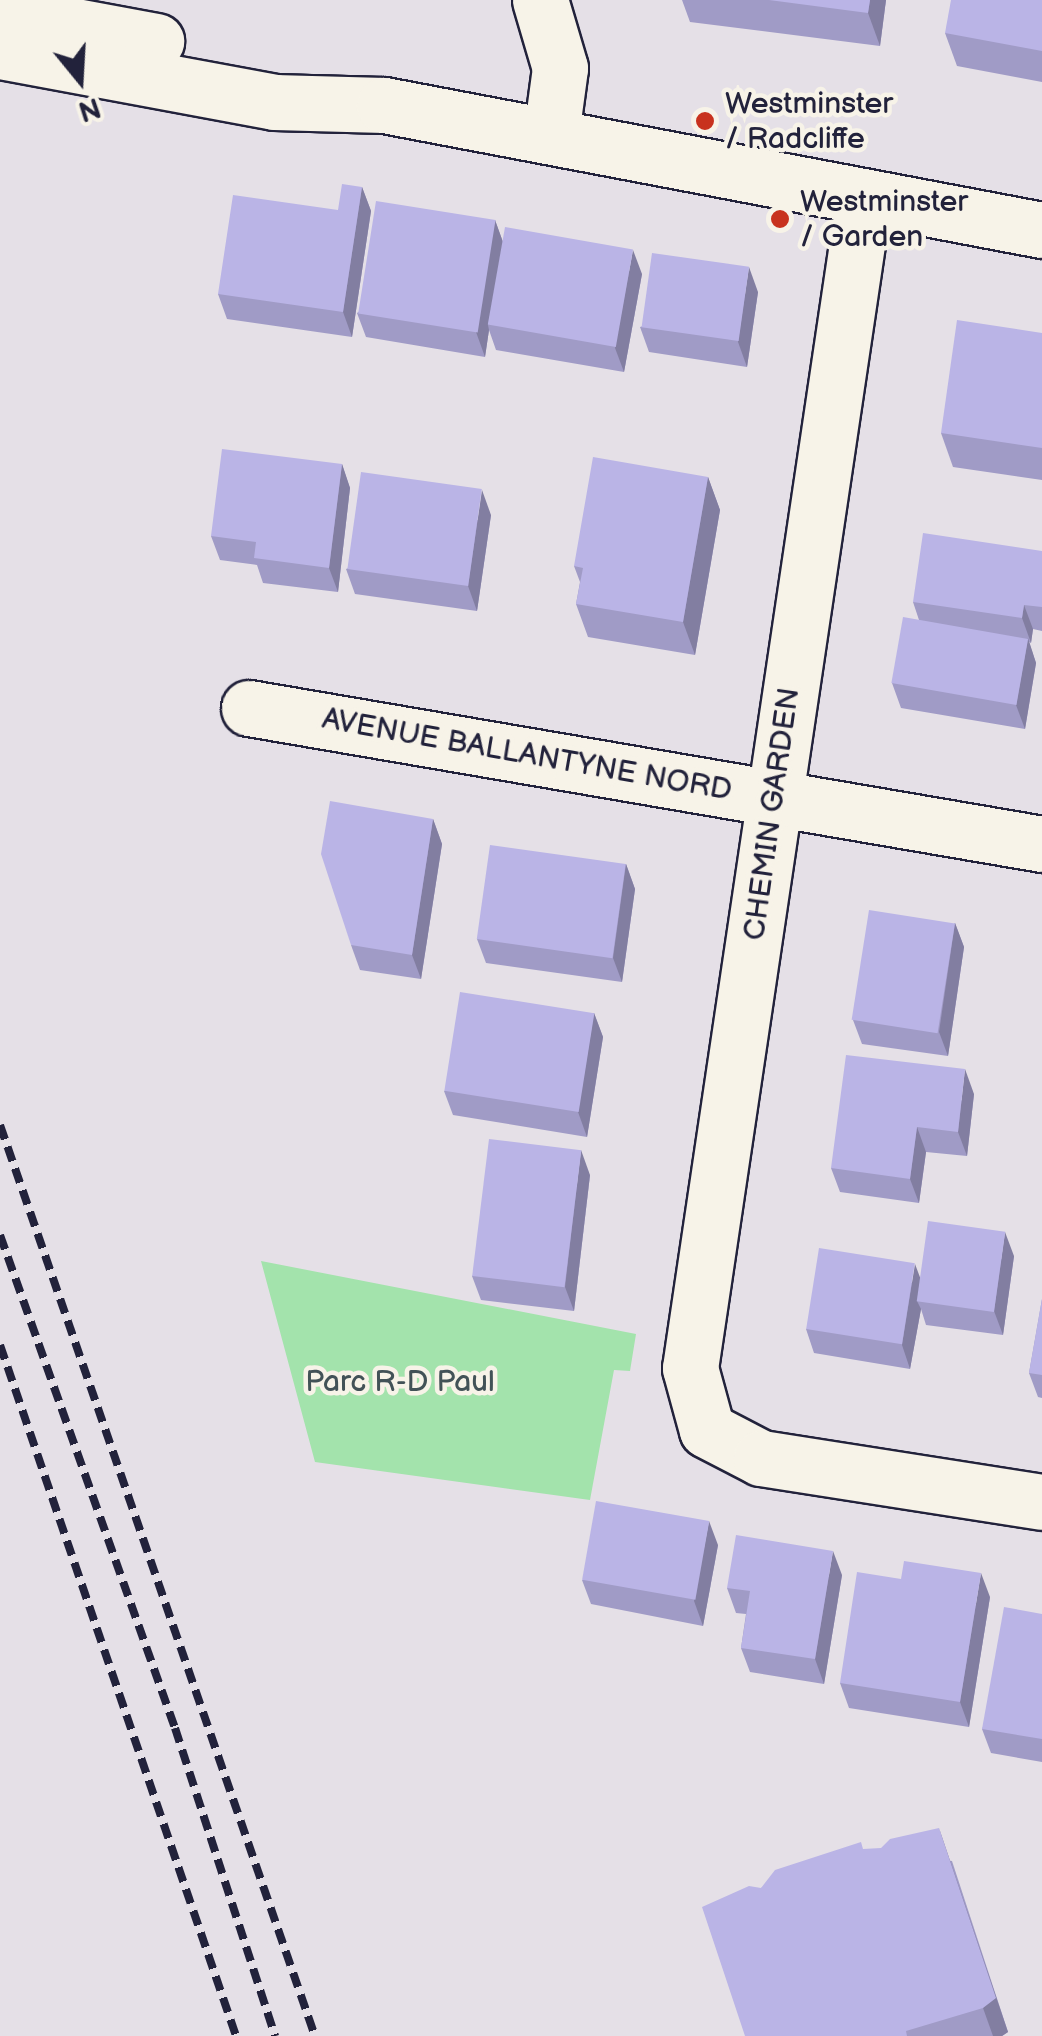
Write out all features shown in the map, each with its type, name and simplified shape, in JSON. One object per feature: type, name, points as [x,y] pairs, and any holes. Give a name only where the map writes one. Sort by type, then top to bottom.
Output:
[{"type":"street","points":[[540,0],[560,68],[551,135]]},
{"type":"street","points":[[0,12],[282,66],[384,105]]},
{"type":"street","points":[[0,51],[274,102],[384,105],[1042,230]]},
{"type":"street","name":"CHEMIN GARDEN","points":[[864,197],[690,1368],[707,1430],[761,1458],[1042,1502]]},
{"type":"street","name":"AVENUE BALLANTYNE NORD","points":[[249,708],[1042,844]]},
{"type":"green space","name":"Parc R-D Paul","points":[[261,1261],[636,1334],[630,1371],[614,1370],[590,1500],[315,1462]]},
{"type":"building","points":[[769,0],[870,0],[868,13]]},
{"type":"building","points":[[951,0],[1042,0],[1042,51],[945,33]]},
{"type":"building","points":[[342,184],[362,187],[343,312],[218,294],[233,195],[338,210]]},
{"type":"building","points":[[376,201],[496,220],[478,333],[358,314]]},
{"type":"building","points":[[505,227],[633,250],[616,347],[488,324]]},
{"type":"building","points":[[652,253],[749,267],[739,341],[642,327]]},
{"type":"building","points":[[957,320],[1042,333],[1042,448],[941,433]]},
{"type":"building","points":[[222,449],[342,464],[329,568],[254,558],[256,542],[211,536]]},
{"type":"building","points":[[593,457],[708,477],[683,622],[576,604],[583,568],[574,566]]},
{"type":"building","points":[[361,472],[482,489],[468,586],[347,569]]},
{"type":"building","points":[[923,533],[1042,551],[1042,607],[1024,605],[1022,618],[913,602]]},
{"type":"building","points":[[903,617],[1028,639],[1016,705],[891,683]]},
{"type":"building","points":[[330,801],[433,819],[412,955],[351,945],[321,854]]},
{"type":"building","points":[[490,845],[626,864],[612,958],[477,939]]},
{"type":"building","points":[[869,910],[955,924],[938,1033],[852,1020]]},
{"type":"building","points":[[460,992],[594,1013],[579,1112],[444,1091]]},
{"type":"building","points":[[846,1055],[965,1069],[958,1132],[917,1127],[910,1179],[831,1168]]},
{"type":"building","points":[[489,1139],[581,1150],[564,1287],[472,1276]]},
{"type":"building","points":[[928,1221],[1005,1232],[994,1312],[917,1301]]},
{"type":"building","points":[[819,1248],[915,1263],[902,1344],[806,1329]]},
{"type":"building","points":[[1042,1299],[1042,1375],[1029,1373]]},
{"type":"building","points":[[596,1501],[709,1521],[695,1600],[582,1580]]},
{"type":"building","points":[[736,1535],[833,1551],[815,1659],[741,1648],[750,1591],[727,1588]]},
{"type":"building","points":[[904,1561],[981,1573],[960,1702],[840,1683],[857,1572],[901,1579]]},
{"type":"building","points":[[1004,1607],[1042,1614],[1042,1739],[982,1729]]},
{"type":"building","points":[[939,1828],[996,1998],[983,2008],[906,2031],[907,2036],[745,2036],[702,1907],[749,1886],[761,1888],[775,1870],[861,1842],[863,1849],[881,1848],[890,1839]]},
{"type":"railway","points":[[0,1125],[315,2036]]},
{"type":"railway","points":[[0,1235],[175,1728],[275,2036]]},
{"type":"railway","points":[[0,1345],[236,2036]]},
{"type":"place","name":"Westminster / Radcliffe","points":[[705,121]]},
{"type":"place","name":"Westminster / Garden","points":[[780,219]]}]
